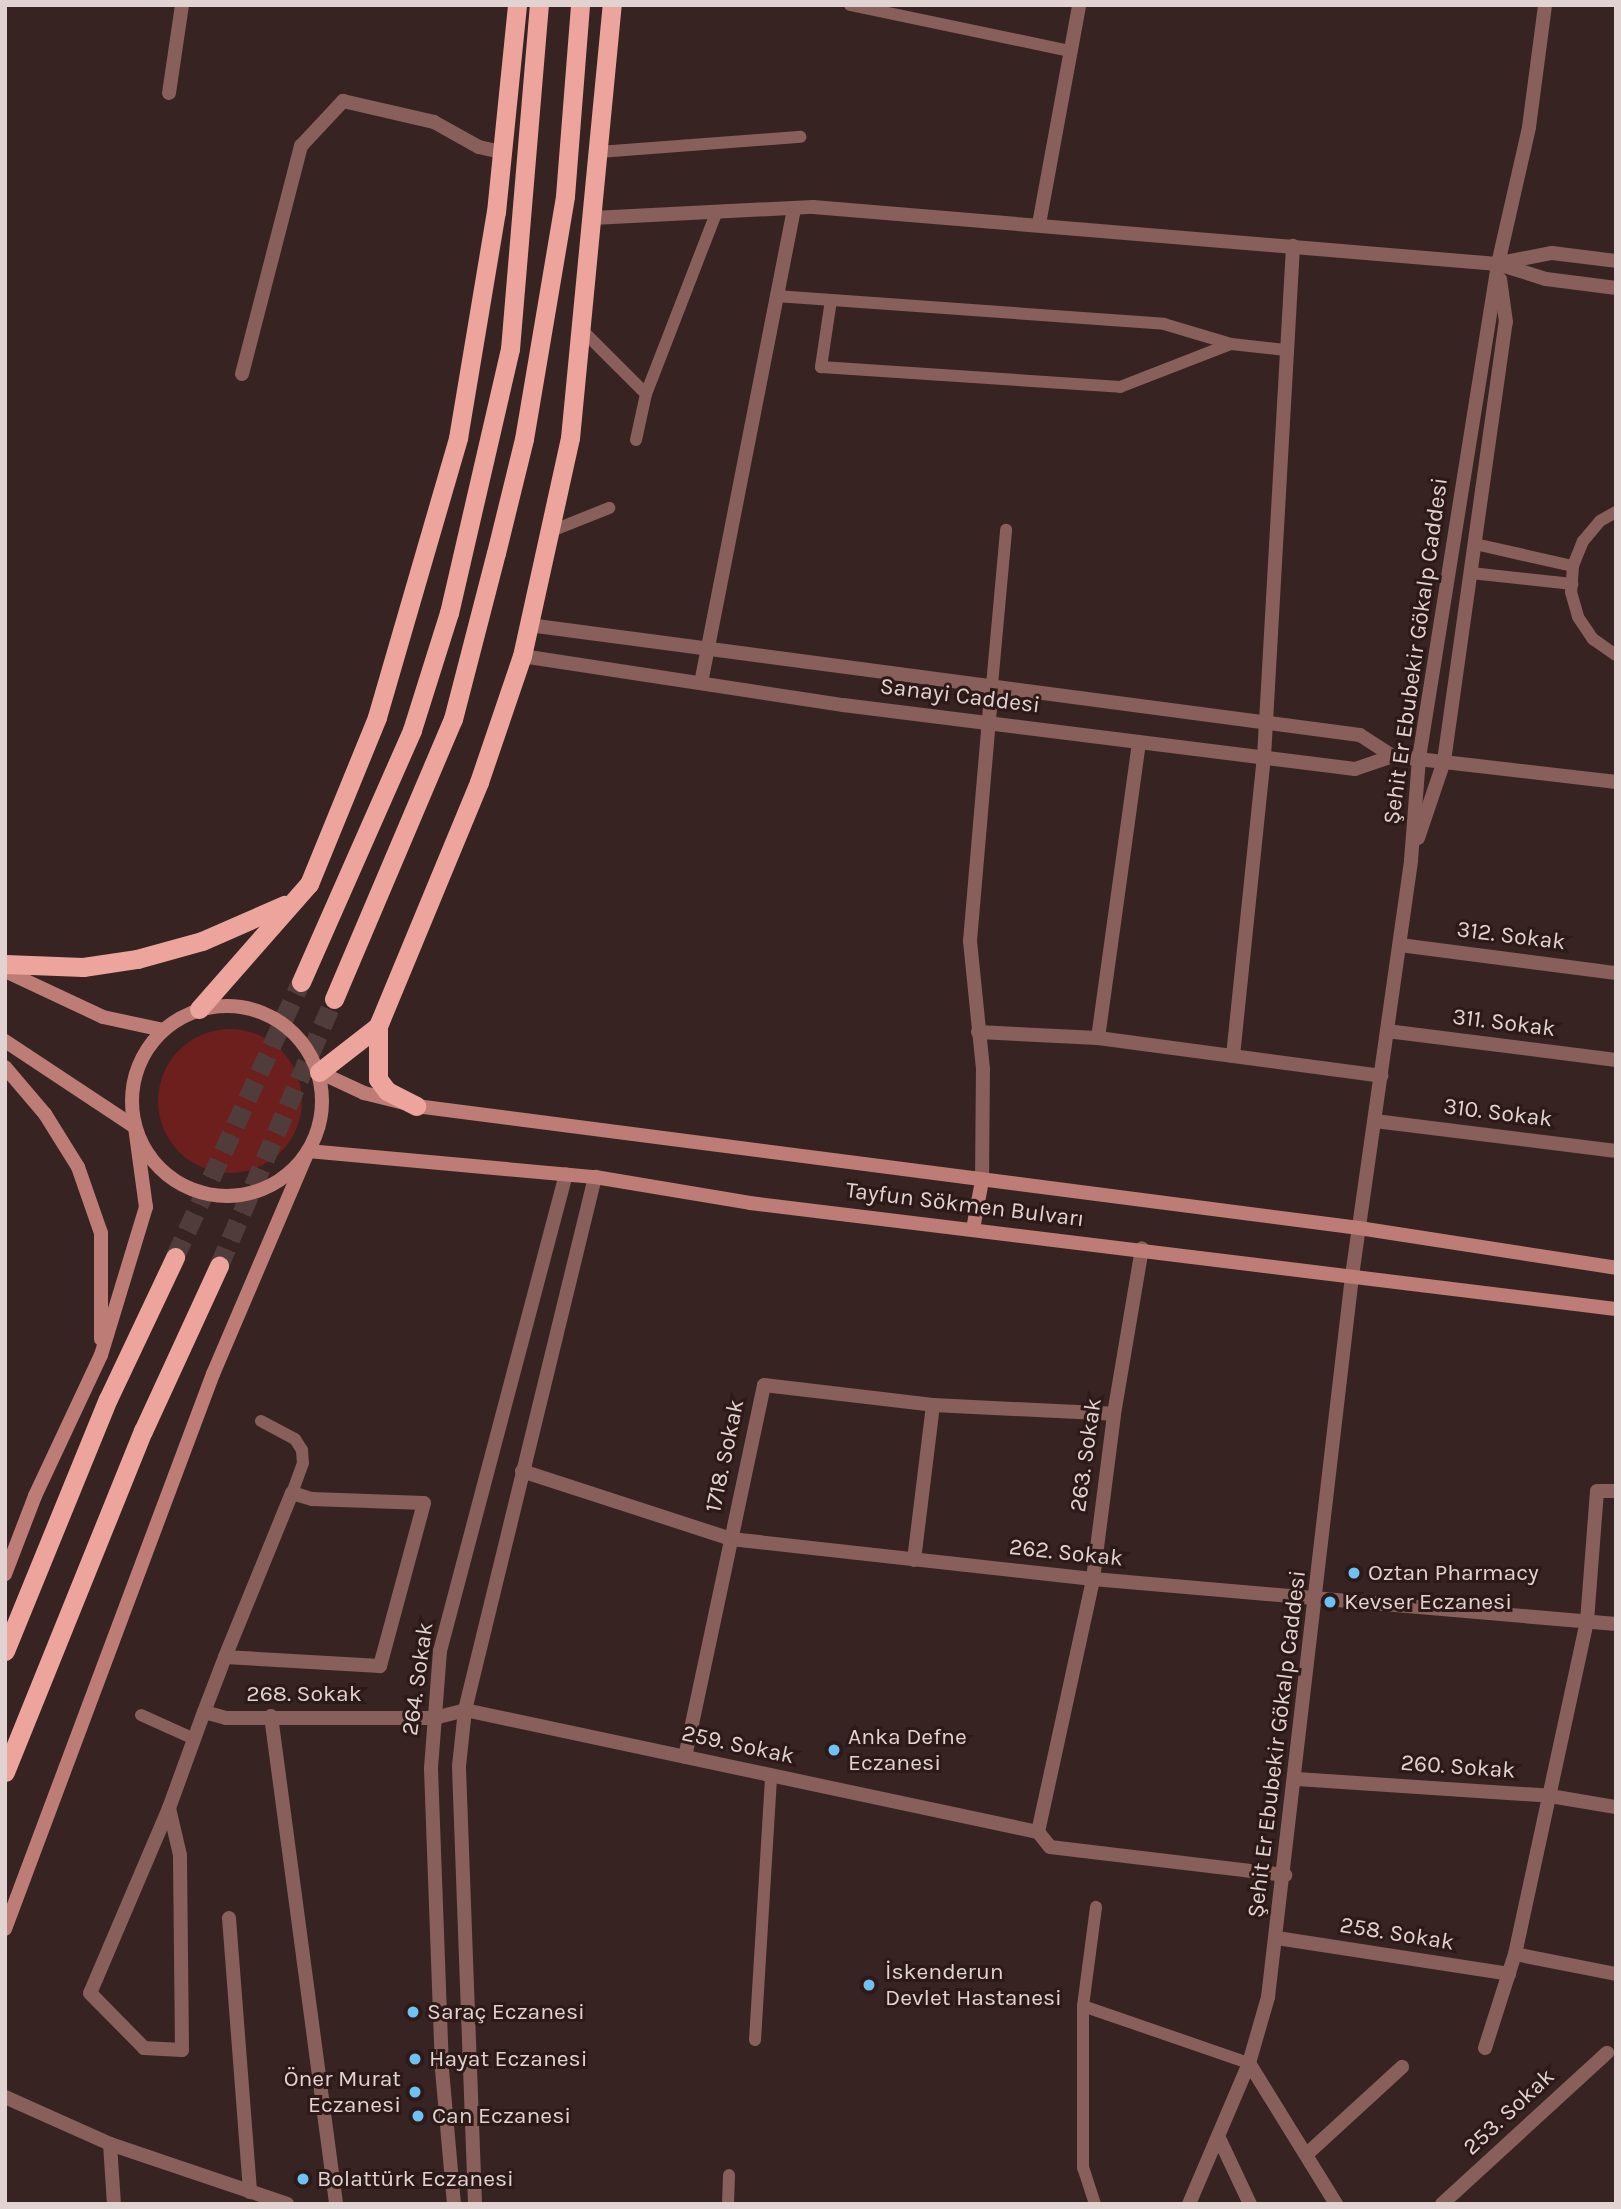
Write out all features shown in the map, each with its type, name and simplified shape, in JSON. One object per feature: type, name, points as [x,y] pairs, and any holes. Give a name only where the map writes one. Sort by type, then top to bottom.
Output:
[{"type":"highway","points":[[200,1009],[309,884],[377,717],[458,438],[496,212],[517,5]]},
{"type":"highway","points":[[301,982],[412,730],[449,613],[510,349],[539,5]]},
{"type":"highway","points":[[334,999],[453,719],[499,541],[531,398],[565,196],[580,5]]},
{"type":"highway","points":[[416,1106],[387,1091],[378,1079],[378,1026],[479,782],[522,656],[570,438],[612,5]]},
{"type":"highway","points":[[5,964],[83,967],[137,959],[244,925],[283,906],[309,884]]},
{"type":"highway","points":[[319,1072],[378,1026]]},
{"type":"highway","points":[[5,1651],[108,1399],[175,1257]]},
{"type":"highway","points":[[5,1772],[143,1431],[219,1266]]},
{"type":"main road","points":[[5,971],[103,1017],[163,1030]]},
{"type":"main road","points":[[5,1574],[35,1496],[101,1355],[146,1207],[132,1106],[139,1065],[163,1030],[200,1009],[249,1007],[272,1016],[292,1030],[319,1072],[323,1099],[320,1126],[214,1374],[5,1929]]},
{"type":"main road","points":[[5,1041],[135,1127],[149,1156],[170,1178],[199,1192],[230,1197],[261,1191],[288,1175],[308,1151]]},
{"type":"main road","points":[[5,1067],[45,1114],[78,1167],[101,1233],[101,1355]]},
{"type":"main road","name":"Tayfun Sökmen Bulvarı","points":[[319,1072],[364,1093],[416,1106],[1359,1228],[1616,1268]]},
{"type":"main road","name":"Tayfun Sökmen Bulvarı","points":[[308,1151],[595,1177],[750,1203],[1142,1248],[1616,1309]]},
{"type":"main road","points":[[973,1229],[982,1181]]},
{"type":"street","points":[[169,93],[182,5]]},
{"type":"street","points":[[1039,224],[1079,5]]},
{"type":"street","name":"Şehit Er Ebubekir Gökalp Caddesi","points":[[1189,2204],[1248,2063],[1268,1997],[1297,1779],[1352,1276],[1411,860],[1419,758],[1498,264],[1529,127],[1545,5]]},
{"type":"street","points":[[242,374],[300,146],[343,101],[434,122],[479,147],[501,152]]},
{"type":"street","points":[[593,218],[794,208],[1039,224],[1498,264],[1546,279],[1616,288]]},
{"type":"street","points":[[701,683],[794,208]]},
{"type":"street","points":[[1233,1056],[1264,757],[1262,721],[1293,246]]},
{"type":"street","points":[[1498,264],[1552,253],[1616,261]]},
{"type":"street","name":"Şehit Er Ebubekir Gökalp Caddesi","points":[[1411,860],[1444,761],[1506,322],[1498,264]]},
{"type":"street","name":"Sanayi Caddesi","points":[[529,625],[1360,735],[1392,756]]},
{"type":"street","name":"Sanayi Caddesi","points":[[522,656],[988,723],[1355,769],[1392,756],[1616,782]]},
{"type":"street","points":[[982,1181],[983,1069],[970,941],[992,685]]},
{"type":"street","points":[[1098,1038],[1139,742]]},
{"type":"street","name":"312. Sokak","points":[[1400,945],[1616,973]]},
{"type":"street","name":"311. Sokak","points":[[1387,1031],[1616,1060]]},
{"type":"street","points":[[978,1032],[1098,1038],[1381,1076]]},
{"type":"street","name":"310. Sokak","points":[[1375,1121],[1616,1151]]},
{"type":"street","name":"264. Sokak","points":[[454,2204],[435,1911],[430,1768],[440,1650],[565,1174]]},
{"type":"street","points":[[475,2204],[459,1766],[465,1710],[595,1177]]},
{"type":"street","name":"263. Sokak","points":[[1038,1832],[1093,1579],[1114,1414],[1142,1248]]},
{"type":"street","name":"1718. Sokak","points":[[685,1757],[764,1385],[933,1405],[1114,1414]]},
{"type":"street","points":[[914,1560],[933,1405]]},
{"type":"street","name":"262. Sokak","points":[[522,1471],[731,1538],[1093,1579],[1616,1624]]},
{"type":"street","points":[[1485,2048],[1515,1954],[1587,1621],[1597,1490],[1616,1492]]},
{"type":"street","points":[[169,1808],[180,1855],[183,2050],[144,2048],[90,1993],[169,1808],[192,1738],[204,1712],[225,1657],[292,1493],[312,1499],[424,1503],[380,1666],[225,1657]]},
{"type":"street","name":"268. Sokak","points":[[204,1712],[226,1718],[434,1718],[465,1710]]},
{"type":"street","name":"259. Sokak","points":[[465,1710],[1038,1832],[1050,1847],[1285,1875]]},
{"type":"street","points":[[271,1716],[336,2204]]},
{"type":"street","name":"260. Sokak","points":[[1297,1779],[1550,1796],[1616,1807]]},
{"type":"street","points":[[229,1918],[250,2192]]},
{"type":"street","name":"258. Sokak","points":[[1277,1938],[1509,1974]]},
{"type":"street","points":[[1515,1954],[1616,1974]]},
{"type":"street","name":"253. Sokak","points":[[1442,2204],[1606,2053]]},
{"type":"street","points":[[1248,2063],[1336,2204]]},
{"type":"street","points":[[1307,2154],[1402,2067]]},
{"type":"street","points":[[5,2097],[110,2144],[287,2204]]},
{"type":"street","points":[[1218,2136],[1250,2204]]},
{"type":"street","points":[[110,2144],[114,2204]]},
{"type":"lane","points":[[850,5],[1070,51]]},
{"type":"lane","points":[[599,152],[800,137]]},
{"type":"lane","points":[[636,440],[646,394],[717,211]]},
{"type":"lane","points":[[776,296],[1164,324],[1231,344],[1286,350]]},
{"type":"lane","points":[[831,300],[821,367],[1120,387],[1231,344]]},
{"type":"lane","points":[[581,329],[646,394]]},
{"type":"lane","points":[[549,532],[609,508]]},
{"type":"lane","points":[[1616,512],[1601,521],[1583,541],[1573,566],[1572,584],[1578,617],[1593,639],[1616,655]]},
{"type":"lane","points":[[992,685],[1006,530]]},
{"type":"lane","points":[[1475,544],[1573,566]]},
{"type":"lane","points":[[1471,573],[1572,584]]},
{"type":"lane","points":[[261,1421],[295,1439],[302,1450],[303,1463],[292,1493]]},
{"type":"lane","points":[[141,1715],[192,1738]]},
{"type":"lane","points":[[755,2040],[771,1775]]},
{"type":"lane","points":[[1095,2204],[1083,2168],[1083,2006],[1096,1907]]},
{"type":"lane","points":[[1083,2006],[1248,2063]]},
{"type":"lane","points":[[728,2204],[729,2175]]},
{"type":"shaded area","points":[[230,1029],[258,1034],[281,1050],[297,1073],[302,1101],[297,1129],[281,1152],[258,1168],[230,1173],[202,1168],[179,1152],[163,1129],[158,1101],[163,1073],[179,1050],[202,1034]]},
{"type":"tunnel","points":[[175,1257],[301,982]]},
{"type":"tunnel","points":[[219,1266],[334,999]]},
{"type":"place","name":"Oztan Pharmacy","points":[[1354,1573]]},
{"type":"place","name":"Kevser Eczanesi","points":[[1330,1602]]},
{"type":"place","name":"Anka Defne Eczanesi","points":[[834,1750]]},
{"type":"place","name":"İskenderun Devlet Hastanesi","points":[[869,1985]]},
{"type":"place","name":"Saraç Eczanesi","points":[[413,2012]]},
{"type":"place","name":"Hayat Eczanesi","points":[[415,2059]]},
{"type":"place","name":"Öner Murat Eczanesi","points":[[415,2092]]},
{"type":"place","name":"Can Eczanesi","points":[[418,2116]]},
{"type":"place","name":"Bolattürk Eczanesi","points":[[303,2179]]}]
